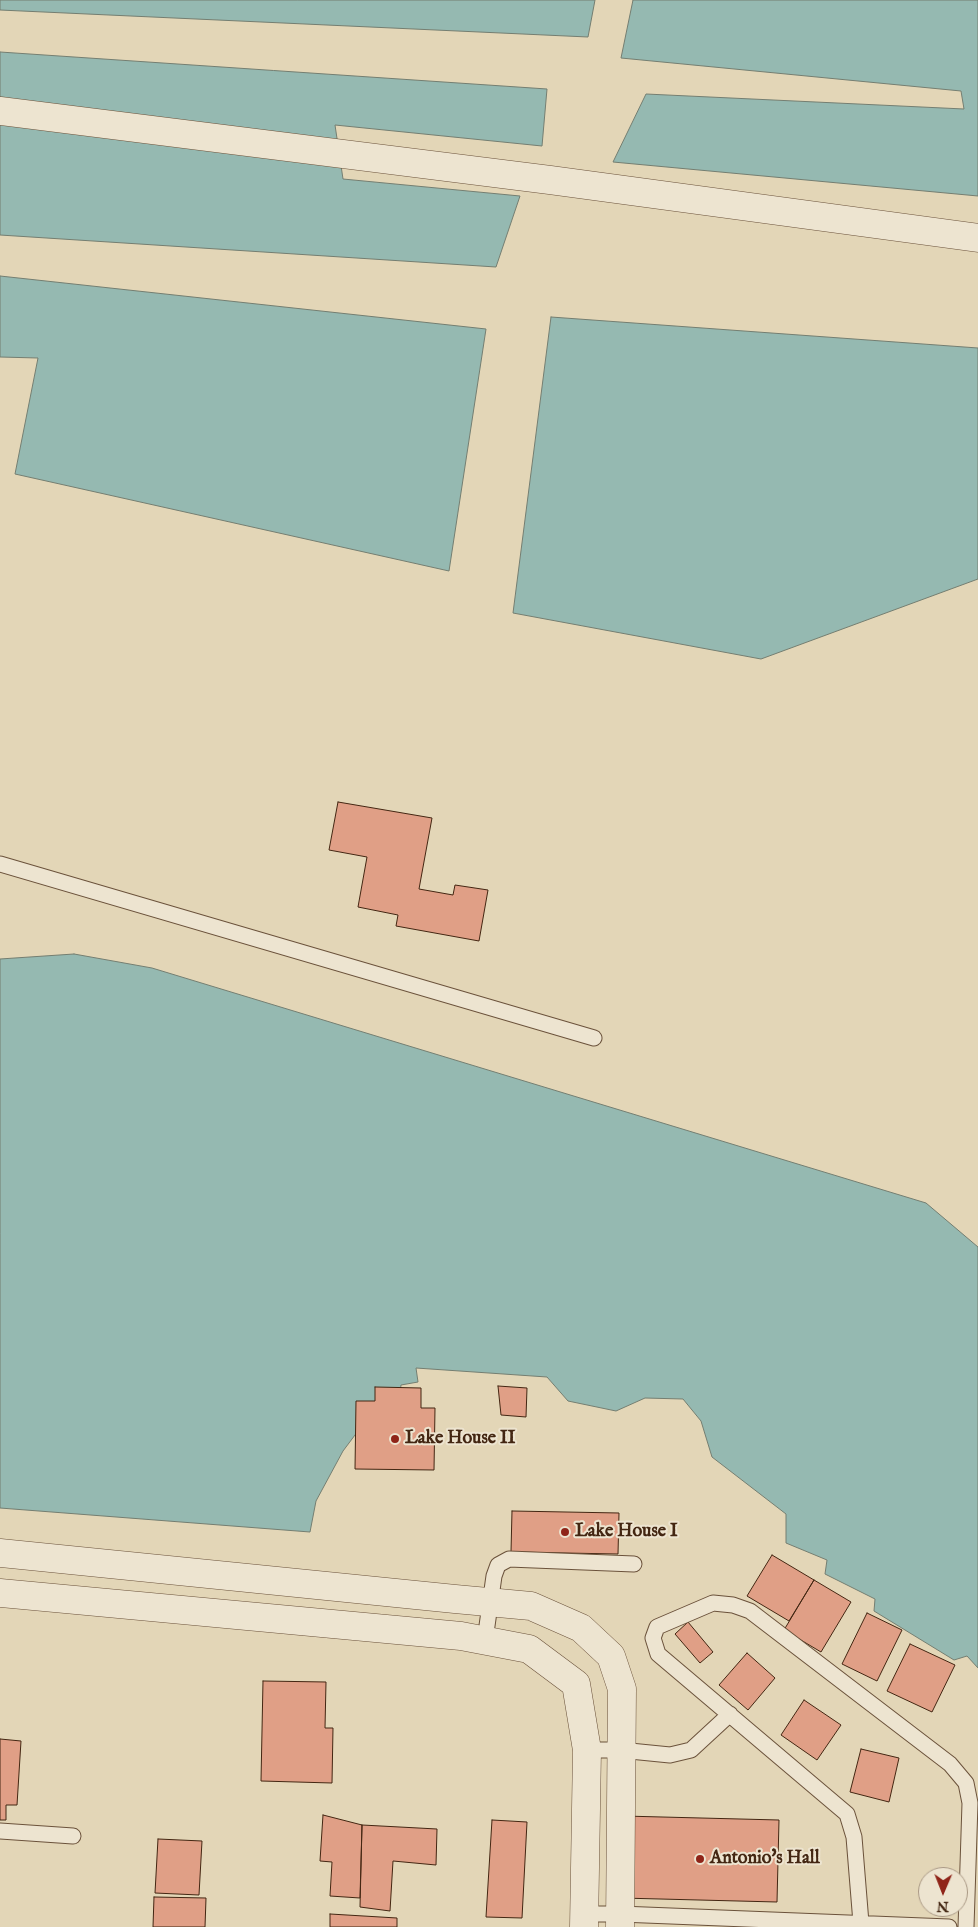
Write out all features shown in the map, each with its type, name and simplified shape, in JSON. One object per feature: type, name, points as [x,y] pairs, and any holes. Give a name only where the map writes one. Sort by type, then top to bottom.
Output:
[{"type":"street","points":[[0,111],[560,182],[978,238]]},
{"type":"street","points":[[0,1553],[531,1606],[581,1628],[611,1656],[622,1689],[620,1920]]},
{"type":"street","points":[[0,1593],[461,1636],[529,1649],[576,1684],[587,1750],[584,1920]]},
{"type":"lane","points":[[0,864],[594,1038]]},
{"type":"lane","points":[[485,1640],[494,1576],[498,1566],[509,1559],[634,1564]]},
{"type":"lane","points":[[861,1923],[854,1837],[847,1814],[658,1654],[654,1638],[657,1627],[713,1603],[733,1605],[750,1611],[950,1764],[966,1783],[970,1802],[966,1927]]},
{"type":"lane","points":[[587,1750],[620,1750],[670,1755],[692,1750],[730,1714]]},
{"type":"lane","points":[[0,1831],[73,1836]]},
{"type":"lane","points":[[584,1920],[861,1923],[949,1927]]},
{"type":"water","points":[[0,0],[595,0],[588,37],[0,10]]},
{"type":"water","points":[[633,0],[978,0],[978,196],[613,162],[646,94],[964,109],[961,91],[621,58]]},
{"type":"water","points":[[0,52],[547,89],[542,146],[335,125],[343,179],[520,196],[496,267],[0,235]]},
{"type":"water","points":[[0,276],[486,329],[449,571],[15,474],[38,358],[0,357]]},
{"type":"water","points":[[551,317],[978,348],[978,579],[761,659],[513,613]]},
{"type":"water","points":[[74,954],[152,968],[926,1203],[978,1247],[978,1668],[967,1656],[954,1660],[874,1611],[875,1599],[825,1574],[827,1560],[786,1543],[786,1514],[712,1457],[701,1421],[683,1399],[645,1398],[616,1411],[568,1401],[547,1377],[416,1368],[418,1382],[401,1385],[398,1408],[376,1407],[343,1451],[316,1501],[310,1532],[0,1508],[0,959]]},
{"type":"building","points":[[338,802],[432,818],[419,889],[453,895],[455,885],[488,890],[479,941],[396,926],[398,915],[358,907],[367,857],[329,850]]},
{"type":"building","points":[[498,1386],[527,1388],[526,1417],[501,1415]]},
{"type":"building","name":"Lake House II","points":[[375,1387],[421,1388],[421,1408],[435,1408],[434,1470],[355,1469],[356,1401],[375,1401]]},
{"type":"building","name":"Lake House I","points":[[512,1511],[619,1513],[618,1554],[511,1552]]},
{"type":"building","points":[[772,1555],[814,1580],[789,1621],[747,1596]]},
{"type":"building","points":[[814,1580],[851,1602],[821,1652],[784,1630]]},
{"type":"building","points":[[867,1613],[902,1630],[877,1681],[842,1664]]},
{"type":"building","points":[[688,1622],[713,1652],[700,1663],[675,1634]]},
{"type":"building","points":[[910,1644],[955,1665],[932,1712],[887,1691]]},
{"type":"building","points":[[747,1653],[775,1678],[748,1710],[719,1685]]},
{"type":"building","points":[[263,1681],[326,1682],[325,1728],[333,1728],[332,1783],[261,1781]]},
{"type":"building","points":[[804,1700],[841,1725],[817,1760],[781,1735]]},
{"type":"building","points":[[0,1739],[21,1741],[17,1805],[6,1805],[6,1820],[0,1820]]},
{"type":"building","points":[[861,1749],[899,1758],[889,1802],[850,1792]]},
{"type":"building","points":[[323,1815],[362,1825],[360,1898],[330,1896],[332,1862],[320,1861]]},
{"type":"building","name":"Antonio's Hall","points":[[623,1816],[779,1820],[777,1902],[621,1898]]},
{"type":"building","points":[[492,1820],[527,1822],[522,1918],[486,1917]]},
{"type":"building","points":[[362,1825],[437,1829],[436,1865],[393,1861],[390,1911],[360,1907]]},
{"type":"building","points":[[158,1839],[202,1841],[199,1895],[155,1893]]},
{"type":"building","points":[[154,1897],[206,1898],[205,1927],[153,1927]]},
{"type":"building","points":[[330,1914],[397,1918],[397,1927],[330,1927]]},
{"type":"place","name":"Lake House II","points":[[395,1439]]},
{"type":"place","name":"Lake House I","points":[[565,1532]]},
{"type":"place","name":"Antonio's Hall","points":[[700,1859]]}]
